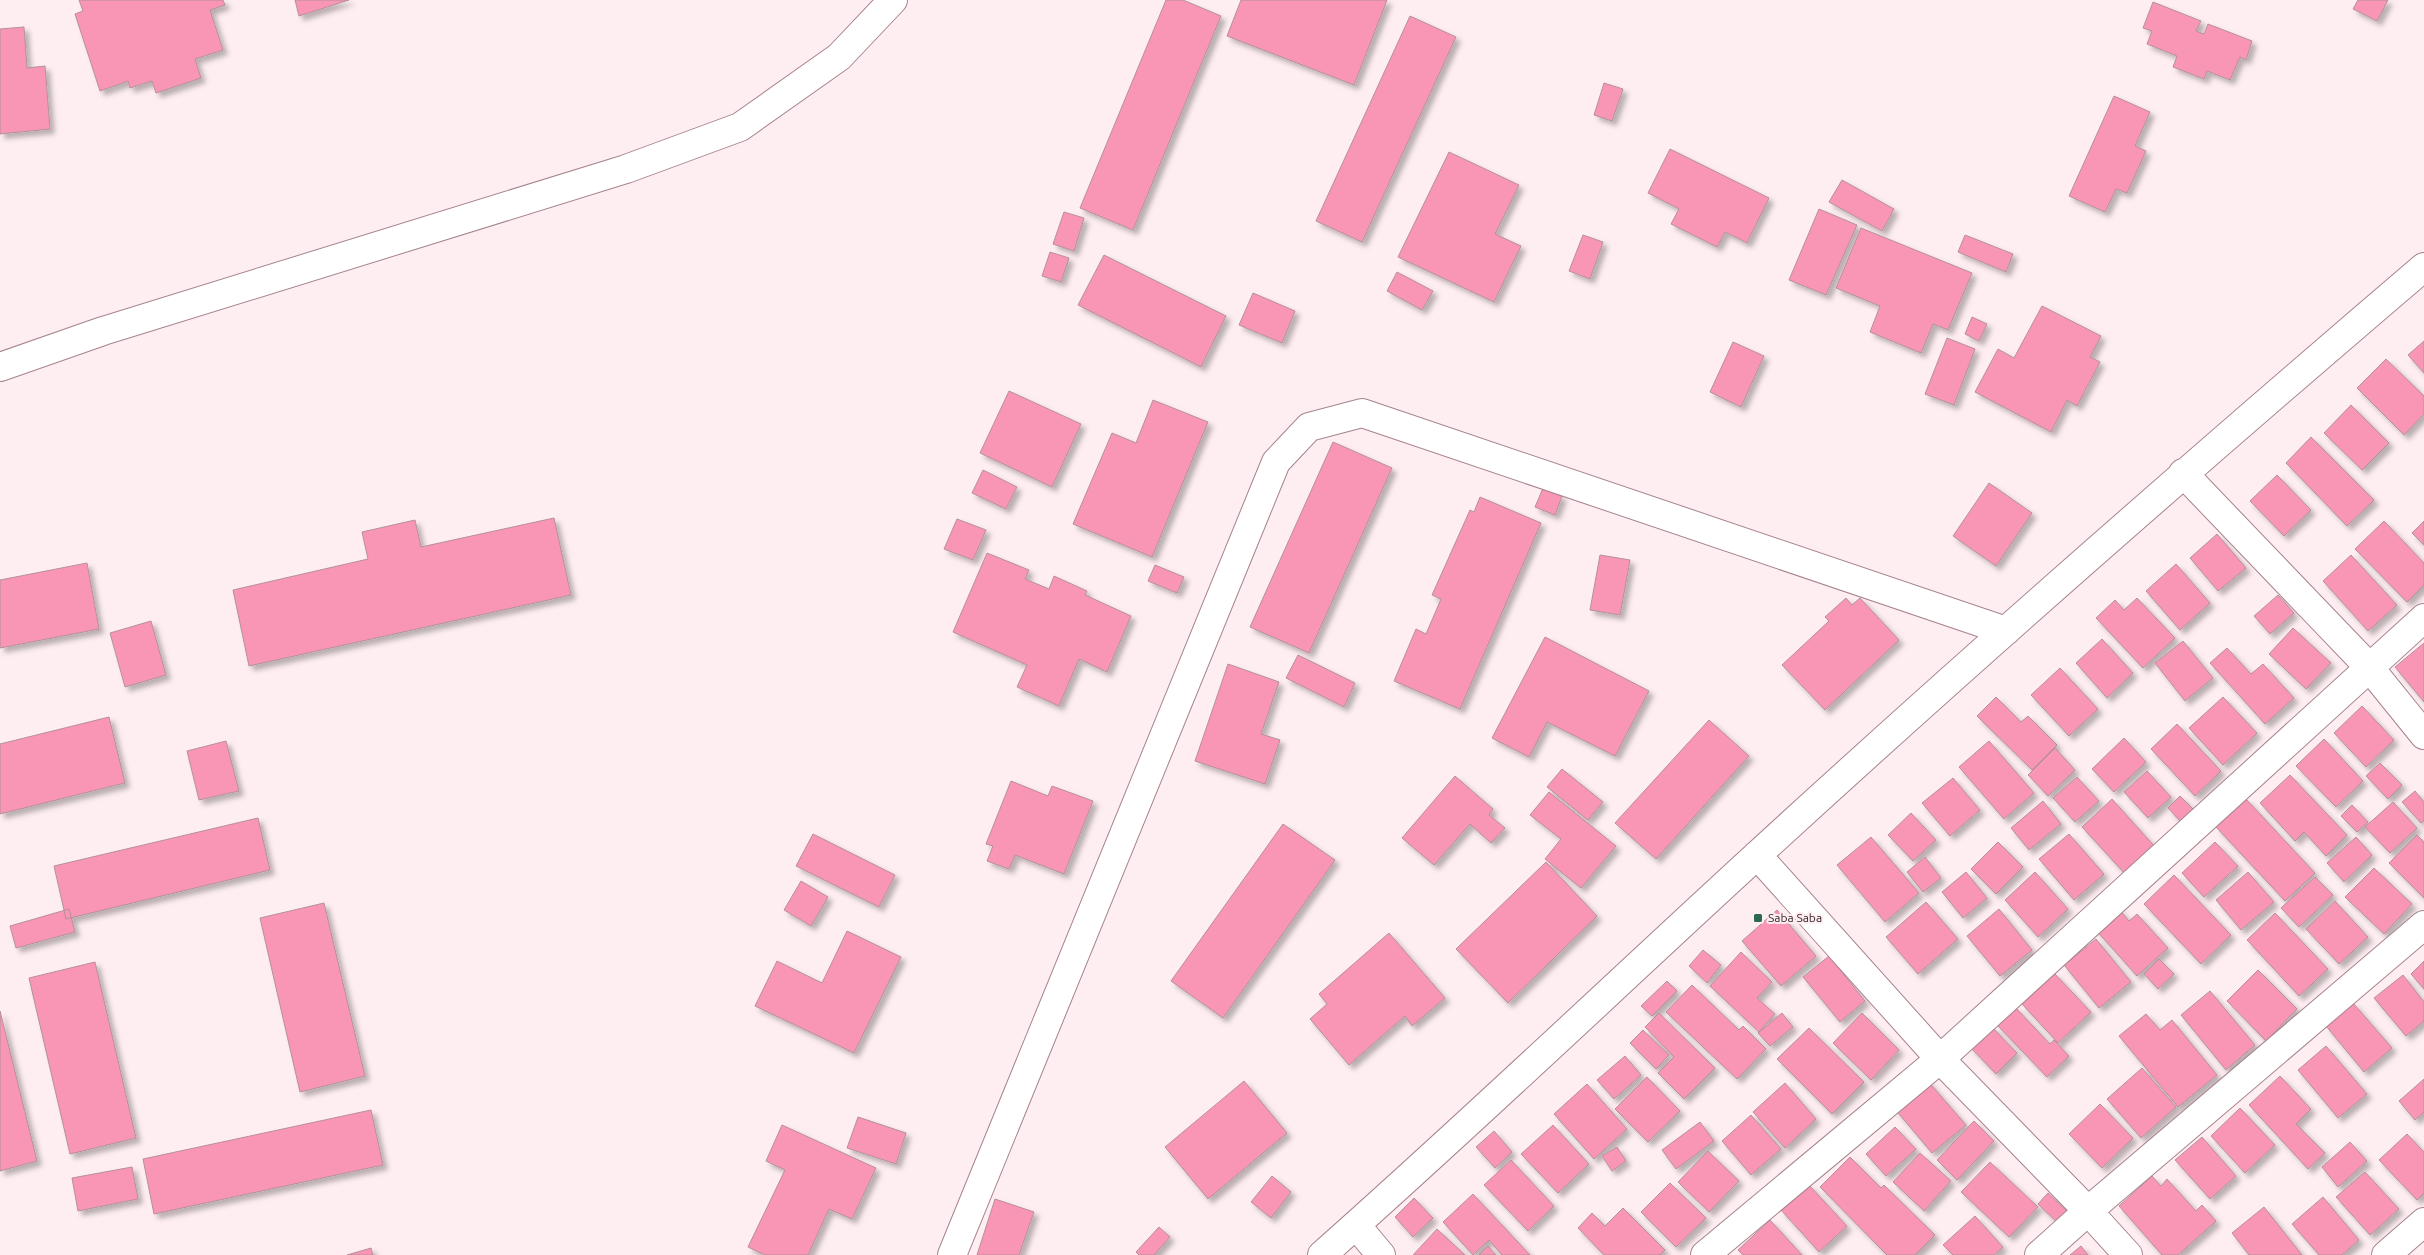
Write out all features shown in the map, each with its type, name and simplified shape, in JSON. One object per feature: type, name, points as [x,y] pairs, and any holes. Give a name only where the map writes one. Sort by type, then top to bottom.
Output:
[{"type":"street","points":[[0,367],[103,330],[626,169],[740,127],[839,57],[893,0]]},
{"type":"street","points":[[1322,1255],[1757,855],[2006,631],[2183,473],[2424,267]]},
{"type":"street","points":[[952,1255],[1276,462],[1309,427],[1362,413],[2006,631]]},
{"type":"street","points":[[2183,473],[2369,667],[2424,734]]},
{"type":"street","points":[[1704,1255],[1940,1059],[2424,618]]},
{"type":"street","points":[[1757,855],[1940,1059],[2088,1211],[2128,1255]]},
{"type":"street","points":[[2039,1255],[2088,1211],[2424,925]]},
{"type":"street","points":[[2386,1255],[2424,1222]]},
{"type":"street","points":[[1356,1225],[1381,1255]]},
{"type":"building","points":[[79,0],[223,0],[225,5],[210,10],[223,50],[195,59],[201,78],[156,93],[152,81],[130,88],[128,81],[100,91],[75,14],[83,11]]},
{"type":"building","points":[[295,0],[349,0],[299,16]]},
{"type":"building","points":[[1166,0],[1183,0],[1221,16],[1133,230],[1080,208]]},
{"type":"building","points":[[1241,0],[1387,0],[1354,85],[1227,36]]},
{"type":"building","points":[[2358,0],[2388,0],[2377,21],[2353,9]]},
{"type":"building","points":[[2153,2],[2201,21],[2196,31],[2204,34],[2208,24],[2252,41],[2246,60],[2240,57],[2230,80],[2207,71],[2204,79],[2173,67],[2177,56],[2147,44],[2152,31],[2143,28]]},
{"type":"building","points":[[1410,16],[1456,37],[1362,242],[1316,221]]},
{"type":"building","points":[[24,27],[27,68],[45,66],[50,129],[0,134],[0,29]]},
{"type":"building","points":[[1604,83],[1623,89],[1612,121],[1594,115]]},
{"type":"building","points":[[2114,96],[2150,112],[2135,146],[2146,151],[2127,193],[2116,189],[2105,212],[2069,196]]},
{"type":"building","points":[[1670,149],[1769,198],[1747,243],[1725,232],[1717,247],[1671,224],[1679,209],[1648,193]]},
{"type":"building","points":[[1449,152],[1519,185],[1495,234],[1521,246],[1494,302],[1398,257]]},
{"type":"building","points":[[1842,180],[1894,209],[1882,231],[1829,202]]},
{"type":"building","points":[[1819,209],[1857,225],[1826,295],[1789,280]]},
{"type":"building","points":[[1064,212],[1084,218],[1074,251],[1053,244]]},
{"type":"building","points":[[1861,228],[1972,273],[1948,330],[1933,324],[1921,353],[1870,332],[1880,306],[1836,288]]},
{"type":"building","points":[[1583,235],[1603,242],[1590,279],[1569,271]]},
{"type":"building","points":[[1965,235],[2013,254],[2006,272],[1958,252]]},
{"type":"building","points":[[1050,252],[1069,258],[1061,282],[1042,276]]},
{"type":"building","points":[[1104,255],[1226,316],[1201,367],[1078,305]]},
{"type":"building","points":[[1397,272],[1433,291],[1422,310],[1387,291]]},
{"type":"building","points":[[1253,293],[1295,311],[1282,343],[1239,325]]},
{"type":"building","points":[[2042,306],[2101,336],[2090,357],[2100,362],[2077,406],[2067,400],[2051,432],[1975,392],[1998,349],[2014,358]]},
{"type":"building","points":[[1972,317],[1987,324],[1979,341],[1965,334]]},
{"type":"building","points":[[1947,338],[1975,349],[1954,405],[1925,394]]},
{"type":"building","points":[[2424,341],[2424,373],[2408,355]]},
{"type":"building","points":[[1733,342],[1764,356],[1741,407],[1710,392]]},
{"type":"building","points":[[2386,359],[2424,396],[2424,414],[2404,435],[2357,388]]},
{"type":"building","points":[[1009,391],[1081,424],[1052,487],[980,453]]},
{"type":"building","points":[[1153,400],[1208,422],[1152,557],[1073,524],[1112,433],[1136,443]]},
{"type":"building","points":[[2351,405],[2389,443],[2362,470],[2324,433]]},
{"type":"building","points":[[2311,437],[2374,500],[2347,526],[2286,463]]},
{"type":"building","points":[[1333,442],[1392,468],[1309,653],[1250,627]]},
{"type":"building","points":[[983,470],[1017,487],[1006,509],[972,493]]},
{"type":"building","points":[[2277,475],[2311,510],[2284,536],[2250,501]]},
{"type":"building","points":[[1989,483],[2032,513],[1996,566],[1953,536]]},
{"type":"building","points":[[1543,488],[1562,496],[1555,515],[1535,507]]},
{"type":"building","points":[[1480,497],[1541,523],[1460,709],[1394,681],[1416,629],[1426,634],[1441,599],[1432,595],[1470,510],[1474,512]]},
{"type":"building","points":[[554,518],[571,595],[249,666],[233,590],[368,559],[362,532],[415,520],[421,547]]},
{"type":"building","points":[[957,519],[986,530],[973,560],[944,549]]},
{"type":"building","points":[[2384,521],[2424,563],[2424,585],[2407,602],[2355,549]]},
{"type":"building","points":[[2424,521],[2424,545],[2412,533]]},
{"type":"building","points":[[2217,534],[2246,568],[2218,591],[2190,558]]},
{"type":"building","points":[[987,553],[1029,570],[1025,579],[1049,589],[1054,576],[1087,591],[1085,595],[1131,616],[1107,672],[1079,659],[1059,706],[1017,687],[1027,665],[953,632]]},
{"type":"building","points":[[1600,555],[1630,560],[1620,615],[1590,610]]},
{"type":"building","points":[[2351,555],[2397,605],[2368,631],[2323,581]]},
{"type":"building","points":[[87,563],[99,629],[0,648],[0,580]]},
{"type":"building","points":[[2176,564],[2210,603],[2180,630],[2146,591]]},
{"type":"building","points":[[1155,565],[1184,577],[1177,593],[1148,581]]},
{"type":"building","points":[[2278,595],[2294,613],[2270,634],[2254,616]]},
{"type":"building","points":[[1846,598],[1852,605],[1860,598],[1899,640],[1825,710],[1782,665],[1829,621],[1825,617]]},
{"type":"building","points":[[2137,598],[2175,638],[2143,668],[2096,618],[2115,600],[2124,610]]},
{"type":"building","points":[[151,621],[166,675],[125,687],[110,633]]},
{"type":"building","points":[[2293,628],[2331,663],[2306,689],[2269,654]]},
{"type":"building","points":[[1545,637],[1649,691],[1615,756],[1547,722],[1529,757],[1492,738]]},
{"type":"building","points":[[2102,639],[2133,673],[2107,698],[2076,663]]},
{"type":"building","points":[[2183,641],[2213,678],[2185,701],[2155,663]]},
{"type":"building","points":[[2424,643],[2424,702],[2395,667]]},
{"type":"building","points":[[2227,648],[2251,674],[2263,664],[2294,698],[2265,724],[2210,663]]},
{"type":"building","points":[[1298,655],[1355,683],[1344,707],[1286,678]]},
{"type":"building","points":[[1228,664],[1279,682],[1261,734],[1280,740],[1265,784],[1195,761]]},
{"type":"building","points":[[2060,668],[2098,709],[2069,736],[2031,695]]},
{"type":"building","points":[[1996,697],[2021,722],[2028,716],[2057,745],[2032,770],[1977,716]]},
{"type":"building","points":[[2223,697],[2257,733],[2223,765],[2189,728]]},
{"type":"building","points":[[2362,706],[2394,740],[2366,767],[2334,733]]},
{"type":"building","points":[[109,717],[125,783],[0,814],[0,744]]},
{"type":"building","points":[[1709,720],[1749,756],[1656,859],[1615,823]]},
{"type":"building","points":[[2177,724],[2221,771],[2195,796],[2151,749]]},
{"type":"building","points":[[2124,738],[2146,762],[2114,792],[2092,769]]},
{"type":"building","points":[[2324,739],[2363,781],[2336,807],[2296,766]]},
{"type":"building","points":[[226,741],[239,791],[199,800],[187,751]]},
{"type":"building","points":[[1989,741],[2034,793],[2004,819],[1959,767]]},
{"type":"building","points":[[2055,748],[2075,770],[2048,796],[2028,775]]},
{"type":"building","points":[[2380,763],[2402,785],[2388,799],[2366,776]]},
{"type":"building","points":[[1562,769],[1603,802],[1588,820],[1547,787]]},
{"type":"building","points":[[2147,771],[2171,797],[2148,818],[2124,792]]},
{"type":"building","points":[[2290,775],[2347,835],[2326,856],[2304,832],[2295,841],[2260,803]]},
{"type":"building","points":[[1455,776],[1493,809],[1489,815],[1505,828],[1491,843],[1470,824],[1434,865],[1402,838]]},
{"type":"building","points":[[2077,777],[2099,801],[2075,822],[2053,798]]},
{"type":"building","points":[[1953,778],[1980,810],[1950,836],[1922,803]]},
{"type":"building","points":[[1011,781],[1048,796],[1052,786],[1093,801],[1064,874],[1015,855],[1009,869],[987,861],[993,846],[986,844]]},
{"type":"building","points":[[2415,791],[2424,802],[2424,820],[2421,823],[2402,802]]},
{"type":"building","points":[[1549,792],[1616,846],[1581,888],[1545,859],[1561,839],[1530,815]]},
{"type":"building","points":[[2180,796],[2194,810],[2181,822],[2168,808]]},
{"type":"building","points":[[2112,799],[2156,848],[2126,875],[2082,827]]},
{"type":"building","points":[[2246,799],[2315,873],[2285,901],[2216,827]]},
{"type":"building","points":[[2043,801],[2061,824],[2029,850],[2011,828]]},
{"type":"building","points":[[2393,802],[2417,828],[2390,853],[2365,827]]},
{"type":"building","points":[[2352,805],[2368,822],[2357,832],[2341,816]]},
{"type":"building","points":[[1911,813],[1936,840],[1913,861],[1888,835]]},
{"type":"building","points":[[258,818],[270,870],[66,919],[54,866]]},
{"type":"building","points":[[1283,824],[1335,860],[1223,1018],[1171,981]]},
{"type":"building","points":[[813,834],[895,875],[879,907],[796,866]]},
{"type":"building","points":[[2069,834],[2104,874],[2074,900],[2039,859]]},
{"type":"building","points":[[2417,835],[2424,842],[2424,898],[2389,863]]},
{"type":"building","points":[[1871,837],[1919,893],[1885,922],[1837,865]]},
{"type":"building","points":[[2356,837],[2372,855],[2344,882],[2327,863]]},
{"type":"building","points":[[1998,842],[2023,867],[1996,894],[1971,869]]},
{"type":"building","points":[[2215,842],[2238,866],[2204,897],[2182,873]]},
{"type":"building","points":[[1925,857],[1941,878],[1923,892],[1907,872]]},
{"type":"building","points":[[1546,862],[1597,916],[1508,1003],[1456,949]]},
{"type":"building","points":[[2374,868],[2412,904],[2384,934],[2345,897]]},
{"type":"building","points":[[1966,872],[1987,898],[1963,918],[1942,892]]},
{"type":"building","points":[[2035,872],[2068,909],[2038,937],[2005,900]]},
{"type":"building","points":[[2248,872],[2274,902],[2241,930],[2216,900]]},
{"type":"building","points":[[2174,875],[2231,935],[2201,964],[2144,904]]},
{"type":"building","points":[[2315,877],[2333,895],[2299,927],[2281,908]]},
{"type":"building","points":[[801,881],[828,897],[811,926],[784,910]]},
{"type":"building","points":[[2335,901],[2368,937],[2339,964],[2306,929]]},
{"type":"building","points":[[1926,902],[1958,939],[1918,974],[1886,937]]},
{"type":"building","points":[[324,903],[365,1076],[300,1092],[260,918]]},
{"type":"building","points":[[2118,908],[2129,921],[2137,914],[2168,948],[2137,976],[2094,928]]},
{"type":"building","points":[[69,909],[75,932],[16,948],[10,926]]},
{"type":"building","points":[[1999,909],[2032,950],[2000,976],[1967,936]]},
{"type":"building","points":[[1777,910],[1816,956],[1781,986],[1742,941]]},
{"type":"building","points":[[2275,913],[2328,969],[2299,996],[2247,940]]},
{"type":"building","points":[[847,931],[901,957],[854,1053],[755,1006],[777,961],[822,983]]},
{"type":"building","points":[[1389,933],[1445,998],[1412,1026],[1405,1016],[1349,1065],[1310,1019],[1327,1004],[1319,994]]},
{"type":"building","points":[[2096,939],[2131,982],[2099,1008],[2064,965]]},
{"type":"building","points":[[1703,950],[1721,965],[1707,983],[1689,966]]},
{"type":"building","points":[[1741,952],[1772,982],[1757,998],[1775,1014],[1759,1032],[1710,986]]},
{"type":"building","points":[[1829,956],[1865,1001],[1840,1022],[1803,977]]},
{"type":"building","points":[[2159,959],[2174,974],[2158,989],[2144,974]]},
{"type":"building","points":[[2424,961],[2424,989],[2411,974]]},
{"type":"building","points":[[95,962],[136,1138],[70,1154],[29,978]]},
{"type":"building","points":[[2258,970],[2297,1009],[2266,1041],[2227,1001]]},
{"type":"building","points":[[2054,973],[2091,1012],[2058,1043],[2022,1004]]},
{"type":"building","points":[[2403,975],[2424,1002],[2424,1021],[2406,1036],[2374,998]]},
{"type":"building","points":[[1667,981],[1677,991],[1652,1016],[1641,1006]]},
{"type":"building","points":[[1692,985],[1739,1030],[1743,1026],[1766,1049],[1737,1079],[1666,1012]]},
{"type":"building","points":[[2210,991],[2255,1045],[2226,1070],[2181,1015]]},
{"type":"building","points":[[2353,1003],[2392,1048],[2364,1072],[2326,1026]]},
{"type":"building","points":[[2015,1007],[2050,1044],[2054,1040],[2069,1056],[2047,1077],[1997,1025]]},
{"type":"building","points":[[0,1011],[37,1161],[0,1171]]},
{"type":"building","points":[[1659,1013],[1715,1068],[1684,1099],[1658,1073],[1674,1057],[1645,1027]]},
{"type":"building","points":[[1782,1013],[1793,1027],[1770,1046],[1758,1033]]},
{"type":"building","points":[[1862,1013],[1899,1050],[1871,1080],[1833,1043]]},
{"type":"building","points":[[2146,1014],[2160,1030],[2172,1020],[2217,1075],[2178,1107],[2119,1036]]},
{"type":"building","points":[[1991,1026],[2017,1053],[1996,1074],[1969,1046]]},
{"type":"building","points":[[1809,1028],[1864,1082],[1832,1114],[1777,1059]]},
{"type":"building","points":[[1643,1030],[1669,1055],[1656,1069],[1630,1043]]},
{"type":"building","points":[[2326,1046],[2367,1094],[2338,1118],[2298,1070]]},
{"type":"building","points":[[1625,1056],[1641,1075],[1614,1099],[1597,1080]]},
{"type":"building","points":[[2142,1068],[2176,1107],[2141,1138],[2107,1099]]},
{"type":"building","points":[[2280,1076],[2311,1109],[2296,1124],[2325,1153],[2308,1169],[2249,1105]]},
{"type":"building","points":[[1647,1077],[1680,1111],[1648,1142],[1615,1109]]},
{"type":"building","points":[[2424,1079],[2424,1112],[2415,1120],[2399,1101]]},
{"type":"building","points":[[1927,1080],[1966,1125],[1932,1153],[1894,1108]]},
{"type":"building","points":[[1244,1081],[1287,1133],[1208,1199],[1165,1147]]},
{"type":"building","points":[[1785,1083],[1816,1119],[1785,1148],[1753,1112]]},
{"type":"building","points":[[1587,1084],[1627,1129],[1594,1159],[1554,1114]]},
{"type":"building","points":[[2100,1104],[2133,1138],[2102,1168],[2069,1134]]},
{"type":"building","points":[[2240,1108],[2275,1145],[2245,1173],[2211,1136]]},
{"type":"building","points":[[371,1110],[383,1165],[154,1214],[143,1159]]},
{"type":"building","points":[[1751,1115],[1781,1149],[1751,1175],[1722,1141]]},
{"type":"building","points":[[858,1117],[906,1133],[896,1164],[847,1148]]},
{"type":"building","points":[[1974,1121],[1994,1141],[1957,1180],[1937,1160]]},
{"type":"building","points":[[1700,1122],[1714,1141],[1676,1169],[1662,1150]]},
{"type":"building","points":[[782,1125],[876,1168],[852,1219],[829,1209],[808,1255],[765,1255],[748,1247],[785,1170],[766,1161]]},
{"type":"building","points":[[1553,1125],[1589,1164],[1558,1193],[1521,1154]]},
{"type":"building","points":[[1895,1127],[1916,1149],[1886,1176],[1866,1154]]},
{"type":"building","points":[[1494,1131],[1512,1152],[1495,1168],[1476,1147]]},
{"type":"building","points":[[2407,1134],[2424,1152],[2424,1193],[2417,1200],[2379,1160]]},
{"type":"building","points":[[2202,1137],[2236,1176],[2210,1199],[2175,1160]]},
{"type":"building","points":[[2350,1142],[2367,1161],[2338,1187],[2322,1167]]},
{"type":"building","points":[[1617,1147],[1626,1161],[1612,1171],[1602,1156]]},
{"type":"building","points":[[1708,1151],[1739,1181],[1709,1212],[1678,1182]]},
{"type":"building","points":[[1920,1153],[1951,1181],[1924,1211],[1893,1182]]},
{"type":"building","points":[[1850,1157],[1881,1188],[1884,1185],[1935,1235],[1915,1255],[1887,1255],[1820,1187]]},
{"type":"building","points":[[1511,1160],[1554,1206],[1528,1231],[1484,1185]]},
{"type":"building","points":[[1990,1162],[2038,1207],[2009,1237],[1961,1192]]},
{"type":"building","points":[[132,1167],[138,1199],[78,1211],[72,1178]]},
{"type":"building","points":[[2365,1172],[2399,1209],[2370,1235],[2336,1197]]},
{"type":"building","points":[[1272,1176],[1291,1192],[1271,1218],[1251,1202]]},
{"type":"building","points":[[2152,1176],[2161,1186],[2167,1179],[2196,1211],[2202,1205],[2216,1221],[2178,1255],[2162,1255],[2119,1206]]},
{"type":"building","points":[[1670,1183],[1706,1218],[1676,1247],[1641,1212]]},
{"type":"building","points":[[1809,1185],[1847,1226],[1819,1252],[1781,1210]]},
{"type":"building","points":[[2048,1193],[2071,1215],[2061,1226],[2038,1204]]},
{"type":"building","points":[[1473,1194],[1530,1255],[1502,1255],[1489,1240],[1473,1255],[1443,1222]]},
{"type":"building","points":[[2323,1197],[2359,1240],[2342,1255],[2319,1255],[2292,1224]]},
{"type":"building","points":[[1414,1198],[1433,1218],[1413,1237],[1395,1217]]},
{"type":"building","points":[[995,1199],[1034,1212],[1019,1255],[977,1255]]},
{"type":"building","points":[[2264,1207],[2302,1255],[2249,1255],[2232,1233]]},
{"type":"building","points":[[1623,1208],[1665,1250],[1660,1255],[1604,1255],[1578,1228],[1592,1213],[1605,1226]]},
{"type":"building","points":[[1975,1216],[2003,1247],[1994,1255],[1953,1255],[1943,1245]]},
{"type":"building","points":[[1770,1220],[1802,1255],[1743,1255],[1738,1250]]},
{"type":"building","points":[[1159,1227],[1170,1237],[1154,1255],[1139,1255],[1136,1252]]},
{"type":"building","points":[[1437,1229],[1465,1255],[1413,1255]]},
{"type":"building","points":[[1488,1246],[1496,1255],[1479,1255]]},
{"type":"building","points":[[2081,1246],[2088,1255],[2070,1255]]},
{"type":"building","points":[[371,1248],[373,1255],[347,1255]]},
{"type":"place","name":"Saba Saba","points":[[1758,918]]}]
